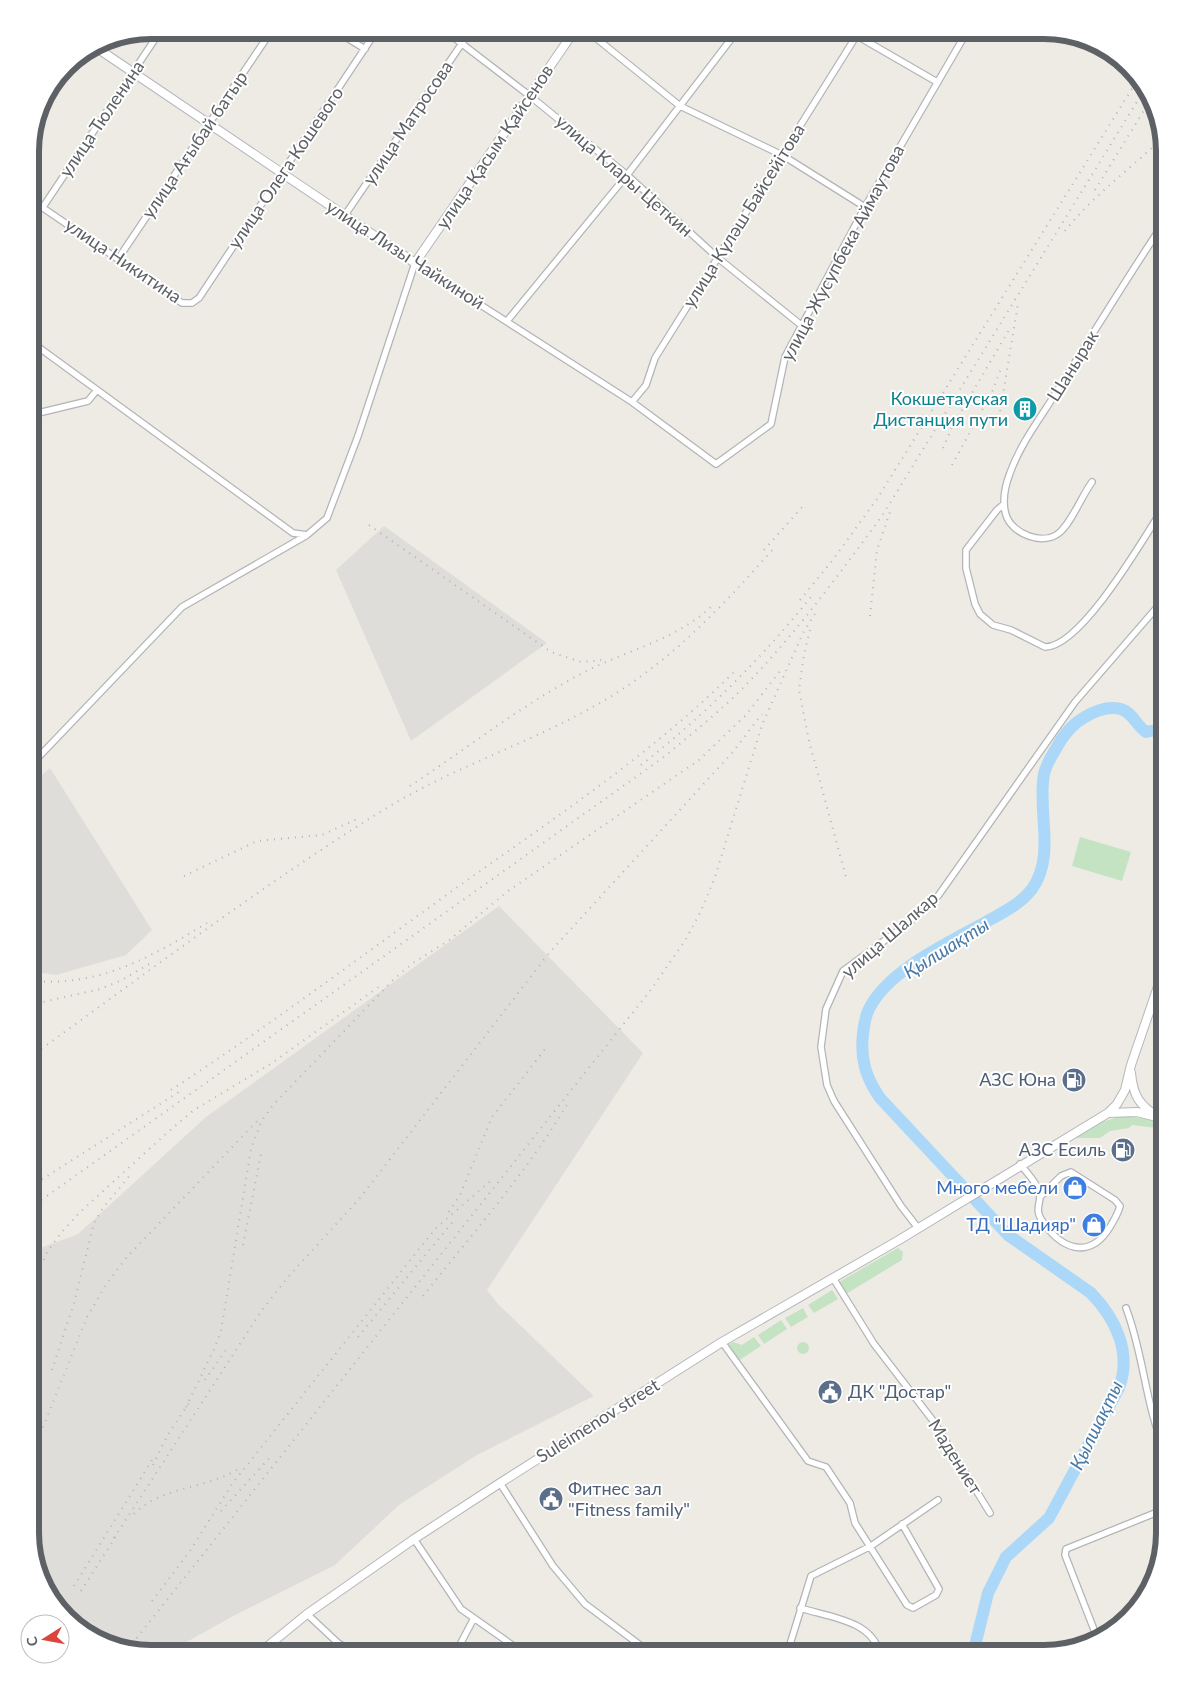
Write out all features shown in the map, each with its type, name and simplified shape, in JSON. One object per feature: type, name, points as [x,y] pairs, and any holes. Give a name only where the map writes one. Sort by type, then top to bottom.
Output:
[{"type":"street","name":"улица Тюленина","points":[[43,207],[155,39]]},
{"type":"street","name":"улица Ағыбай батыр","points":[[118,259],[266,39]]},
{"type":"street","points":[[349,39],[365,49]]},
{"type":"street","name":"улица Олега Кошевого","points":[[192,304],[199,298],[371,39]]},
{"type":"street","name":"улица Клары Цеткин","points":[[456,39],[530,96],[626,175],[718,258],[801,325]]},
{"type":"street","name":"улица Матросова","points":[[345,215],[465,39]]},
{"type":"street","name":"улица Қасым Қайсенов","points":[[416,263],[569,39]]},
{"type":"street","points":[[597,39],[680,106],[782,156],[865,207]]},
{"type":"street","points":[[507,321],[626,175],[731,39]]},
{"type":"street","name":"улица Күләш Байсейітова","points":[[632,402],[646,385],[655,358],[854,39]]},
{"type":"street","points":[[868,39],[937,82]]},
{"type":"street","name":"улица Жусупбека Аймаутова","points":[[716,464],[771,424],[785,356],[865,207],[963,39]]},
{"type":"street","name":"улица Лизы Чайкиной","points":[[100,50],[416,263],[632,402],[716,464]]},
{"type":"street","name":"улица Никитина","points":[[39,204],[182,303],[192,304]]},
{"type":"street","name":"Шанырак","points":[[1004,504],[1010,474],[1020,450],[1134,266],[1156,234]]},
{"type":"street","points":[[39,757],[182,607],[307,535],[326,518],[358,436],[416,263]]},
{"type":"street","points":[[39,348],[293,533],[307,535]]},
{"type":"street","points":[[39,413],[88,402],[97,390]]},
{"type":"street","points":[[1092,482],[1068,523],[1059,533],[1049,539],[1038,539],[1015,527],[1007,518],[1004,504],[997,510],[966,550],[966,568],[976,604],[980,614],[992,625],[1011,630],[1045,647],[1064,642],[1118,580],[1156,519]]},
{"type":"street","name":"улица Шалкар","points":[[918,1228],[901,1206],[834,1101],[827,1085],[821,1047],[822,1028],[830,997],[843,971],[907,924],[938,896],[1076,702],[1156,609]]},
{"type":"street","points":[[1108,1113],[1123,1094],[1156,992]]},
{"type":"street","points":[[1131,1065],[1136,1098],[1143,1106],[1156,1114]]},
{"type":"street","points":[[1108,1113],[1137,1112],[1156,1117]]},
{"type":"street","name":"Suleimenov street","points":[[269,1645],[307,1614],[414,1539],[722,1342],[918,1228],[1020,1164],[1108,1113]]},
{"type":"street","points":[[1020,1164],[1034,1182],[1040,1197],[1037,1211],[1044,1224],[1067,1244],[1080,1249],[1095,1244],[1101,1239],[1120,1206],[1115,1200],[1071,1172],[1061,1176],[1040,1197]]},
{"type":"street","name":"Мадениет","points":[[833,1278],[874,1344],[934,1422],[990,1513]]},
{"type":"street","points":[[1126,1308],[1139,1350],[1156,1427]]},
{"type":"street","points":[[722,1342],[808,1461],[826,1467],[850,1503],[855,1523],[911,1608],[936,1595],[938,1589],[902,1524]]},
{"type":"street","points":[[500,1483],[553,1566],[585,1604],[640,1645]]},
{"type":"street","points":[[790,1645],[811,1576],[871,1546],[938,1500]]},
{"type":"street","points":[[1095,1633],[1065,1555],[1066,1549],[1156,1513]]},
{"type":"street","points":[[414,1539],[454,1601],[474,1618],[512,1645]]},
{"type":"street","points":[[800,1608],[862,1628],[873,1637],[876,1645]]},
{"type":"street","points":[[307,1614],[341,1645]]},
{"type":"street","points":[[460,1645],[474,1618]]},
{"type":"shaded area","points":[[384,526],[547,643],[411,741],[336,570]]},
{"type":"shaded area","points":[[50,768],[152,930],[126,955],[56,975],[39,972],[39,778]]},
{"type":"shaded area","points":[[499,906],[643,1053],[487,1290],[498,1304],[594,1396],[477,1455],[399,1505],[335,1565],[235,1615],[181,1645],[143,1645],[129,1643],[101,1634],[77,1618],[66,1607],[47,1576],[43,1562],[39,1534],[39,1249],[78,1234],[206,1117]]},
{"type":"green space","points":[[1080,837],[1131,852],[1122,881],[1072,866]]},
{"type":"green space","points":[[1122,1116],[1149,1119],[1156,1122],[1156,1128],[1132,1125],[1129,1128],[1110,1131],[1100,1138],[1076,1138],[1075,1136],[1102,1122]]},
{"type":"green space","points":[[898,1248],[903,1252],[902,1260],[846,1294],[839,1282]]},
{"type":"green space","points":[[832,1290],[838,1299],[814,1313],[808,1305]]},
{"type":"green space","points":[[803,1308],[808,1317],[791,1327],[785,1318]]},
{"type":"green space","points":[[781,1320],[787,1329],[764,1344],[758,1335]]},
{"type":"green space","points":[[754,1337],[761,1346],[738,1361],[728,1345],[733,1342],[742,1345]]},
{"type":"green space","points":[[805,1342],[808,1343],[808,1353],[801,1354],[798,1353],[797,1346],[798,1343]]},
{"type":"waterway","name":"Қылшақты","points":[[975,1645],[988,1593],[1006,1557],[1049,1518],[1119,1388],[1123,1375],[1122,1349],[1119,1337],[1108,1314],[1091,1293],[1008,1235],[880,1098],[871,1083],[863,1060],[862,1043],[865,1021],[869,1009],[878,995],[905,970],[938,948],[1011,908],[1032,889],[1039,876],[1043,862],[1042,788],[1044,774],[1053,753],[1072,726],[1093,713],[1112,708],[1125,711],[1146,732],[1156,730]]},
{"type":"railway","points":[[800,600],[832,561],[877,499],[1135,85]]},
{"type":"railway","points":[[39,1202],[664,757],[737,694],[795,630],[882,516],[1141,95]]},
{"type":"railway","points":[[1095,190],[1147,106]]},
{"type":"railway","points":[[1065,231],[1087,206],[1156,144]]},
{"type":"railway","points":[[999,418],[1018,304]]},
{"type":"railway","points":[[943,448],[952,427],[1009,330]]},
{"type":"railway","points":[[952,465],[992,392],[1002,366]]},
{"type":"railway","points":[[764,550],[803,506]]},
{"type":"railway","points":[[870,616],[877,550],[890,512]]},
{"type":"railway","points":[[369,525],[551,652],[581,662],[602,660]]},
{"type":"railway","points":[[39,1050],[249,899],[385,809],[439,780],[551,729],[629,685],[696,631],[774,548]]},
{"type":"railway","points":[[641,765],[687,727],[731,686],[772,643],[811,597]]},
{"type":"railway","points":[[410,786],[555,688],[594,667],[664,638],[696,619],[711,607]]},
{"type":"railway","points":[[132,1643],[653,987],[686,939],[701,911],[715,877],[762,725],[803,633],[818,609]]},
{"type":"railway","points":[[810,630],[804,654],[799,690],[809,741],[847,881]]},
{"type":"railway","points":[[171,1090],[283,1013],[606,781],[673,728],[736,670]]},
{"type":"railway","points":[[186,1407],[221,1331],[251,1149],[261,1122],[273,1105],[394,979],[413,963],[448,941],[508,891],[699,760],[746,715],[780,671]]},
{"type":"railway","points":[[114,1538],[262,1310],[289,1276],[360,1198],[549,953],[732,753],[762,714]]},
{"type":"railway","points":[[184,876],[257,841],[322,835],[359,818]]},
{"type":"railway","points":[[39,981],[55,982],[101,975],[165,948],[207,923]]},
{"type":"railway","points":[[39,1003],[100,989],[120,981],[151,963]]},
{"type":"railway","points":[[39,1271],[47,1252],[79,1213],[194,1110],[272,1063],[380,986]]},
{"type":"railway","points":[[449,1212],[460,1195],[492,1117],[546,1048]]},
{"type":"railway","points":[[39,1181],[182,1090]]},
{"type":"railway","points":[[423,1296],[517,1178],[568,1103]]},
{"type":"railway","points":[[39,1437],[87,1317],[107,1283],[127,1257],[259,1119]]},
{"type":"railway","points":[[243,1245],[262,1149]]},
{"type":"railway","points":[[52,1370],[74,1303],[94,1223],[103,1208],[131,1174]]},
{"type":"railway","points":[[152,1601],[190,1551],[232,1484],[435,1229],[494,1178]]},
{"type":"railway","points":[[358,1337],[455,1219]]},
{"type":"railway","points":[[205,1380],[228,1347]]},
{"type":"railway","points":[[153,1465],[167,1436],[189,1403]]},
{"type":"railway","points":[[221,1511],[273,1454]]},
{"type":"railway","points":[[74,1586],[154,1457]]},
{"type":"railway","points":[[134,1514],[158,1498],[227,1475],[240,1468]]},
{"type":"railway","points":[[81,1591],[118,1533]]},
{"type":"place","name":"Кокшетауская Дистанция пути","points":[[1025,409]]},
{"type":"place","name":"АЗС Юна","points":[[1074,1080]]},
{"type":"place","name":"АЗС Есиль","points":[[1123,1150]]},
{"type":"place","name":"Много мебели","points":[[1075,1188]]},
{"type":"place","name":"ТД \"Шадияр\"","points":[[1094,1225]]},
{"type":"place","name":"ДК \"Достар\"","points":[[830,1392]]},
{"type":"place","name":"Фитнес зал \"Fitness family\"","points":[[551,1499]]}]
